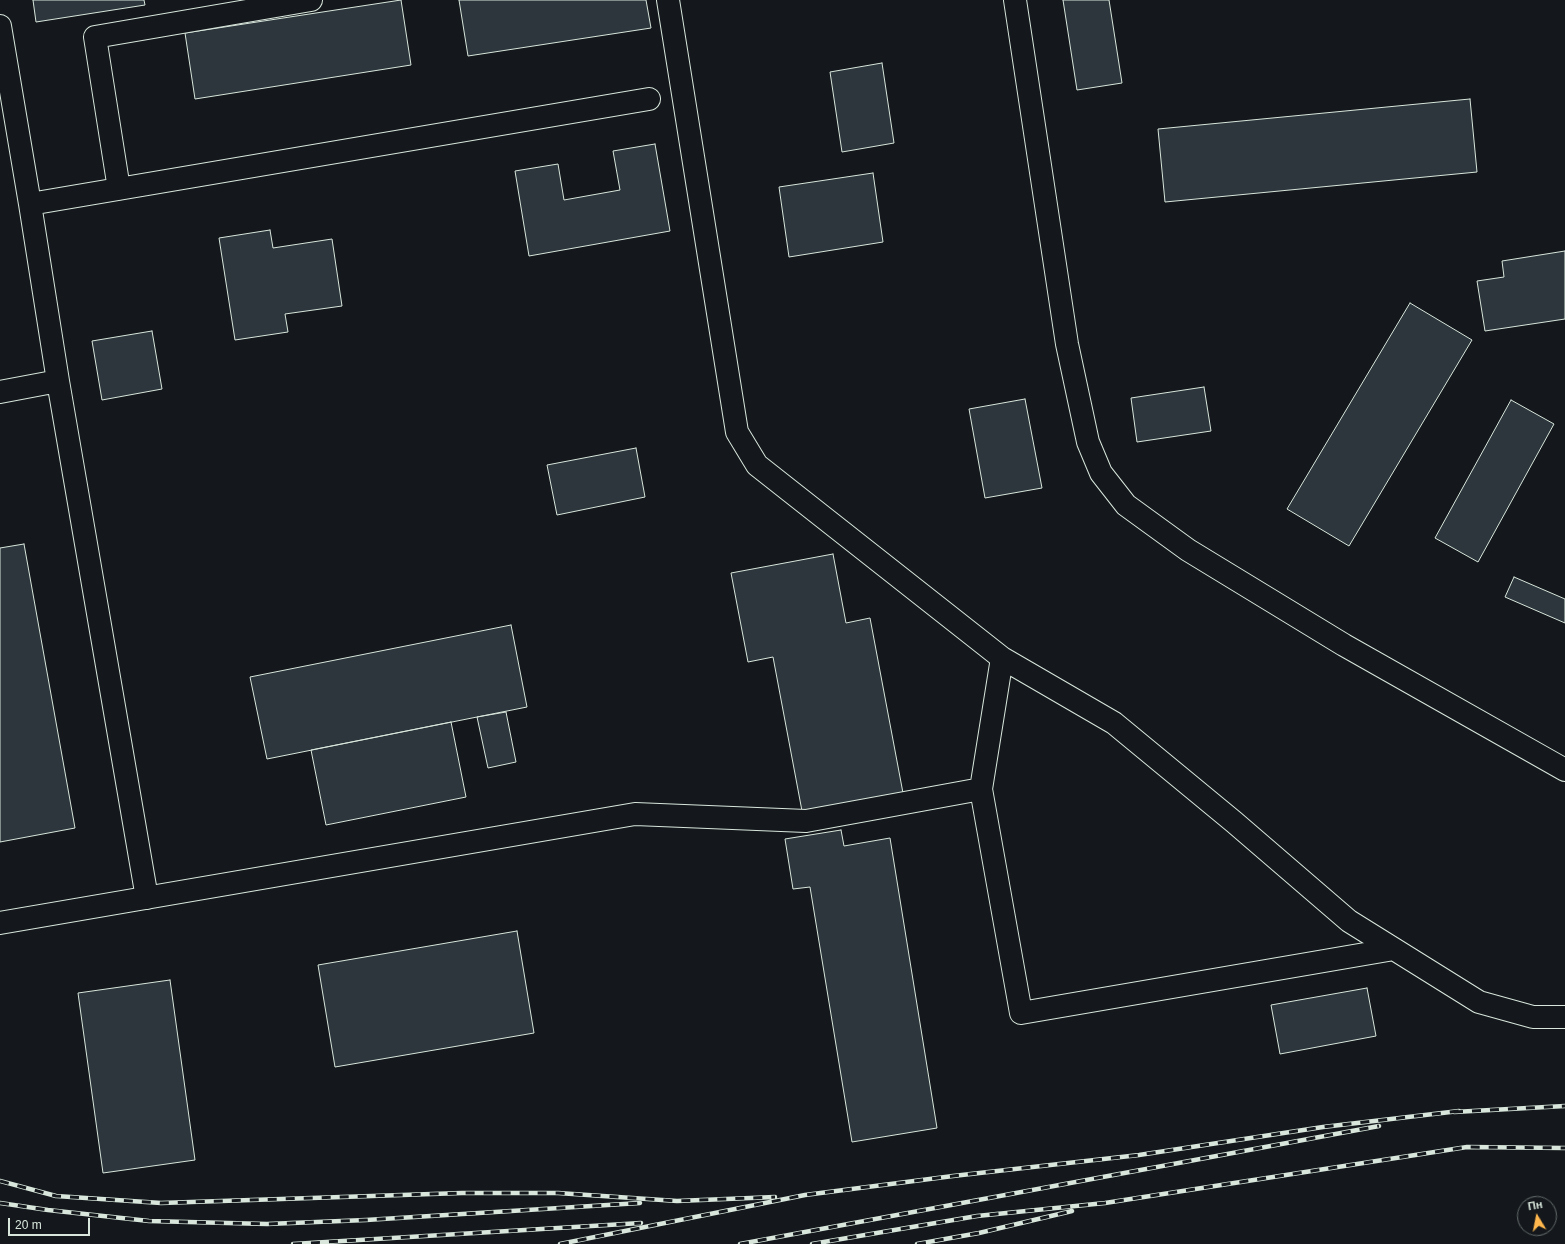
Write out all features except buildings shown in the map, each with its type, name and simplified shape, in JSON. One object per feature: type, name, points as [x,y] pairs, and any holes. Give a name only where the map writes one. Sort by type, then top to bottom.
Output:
[{"type":"lane","points":[[119,189],[95,37],[311,0]]},
{"type":"lane","points":[[668,0],[737,432],[758,465],[1002,658],[1114,723],[1234,822],[1349,921],[1479,1002],[1533,1016],[1565,1017]]},
{"type":"lane","points":[[1015,0],[1067,344],[1088,442],[1101,473],[1126,505],[1188,550],[1344,644],[1565,770]]},
{"type":"lane","points":[[0,26],[58,382],[147,898]]},
{"type":"lane","points":[[30,204],[649,99]]},
{"type":"lane","points":[[0,392],[58,382]]},
{"type":"lane","points":[[1002,658],[981,789],[1021,1013],[1394,949]]},
{"type":"lane","points":[[0,923],[635,814],[806,821],[981,789]]},
{"type":"railway","points":[[1454,1112],[1565,1106]]},
{"type":"railway","points":[[560,1244],[805,1195],[953,1176],[1139,1155],[1323,1127],[1459,1111]]},
{"type":"railway","points":[[740,1244],[1379,1126]]},
{"type":"railway","points":[[812,1244],[977,1216],[1105,1203],[1467,1147],[1565,1148]]},
{"type":"railway","points":[[0,1181],[56,1196],[161,1203],[462,1193],[558,1193],[677,1201],[775,1197]]},
{"type":"railway","points":[[0,1203],[149,1221],[267,1224],[366,1220],[640,1203]]},
{"type":"railway","points":[[917,1244],[979,1233],[1072,1211]]},
{"type":"railway","points":[[293,1244],[641,1223]]}]
